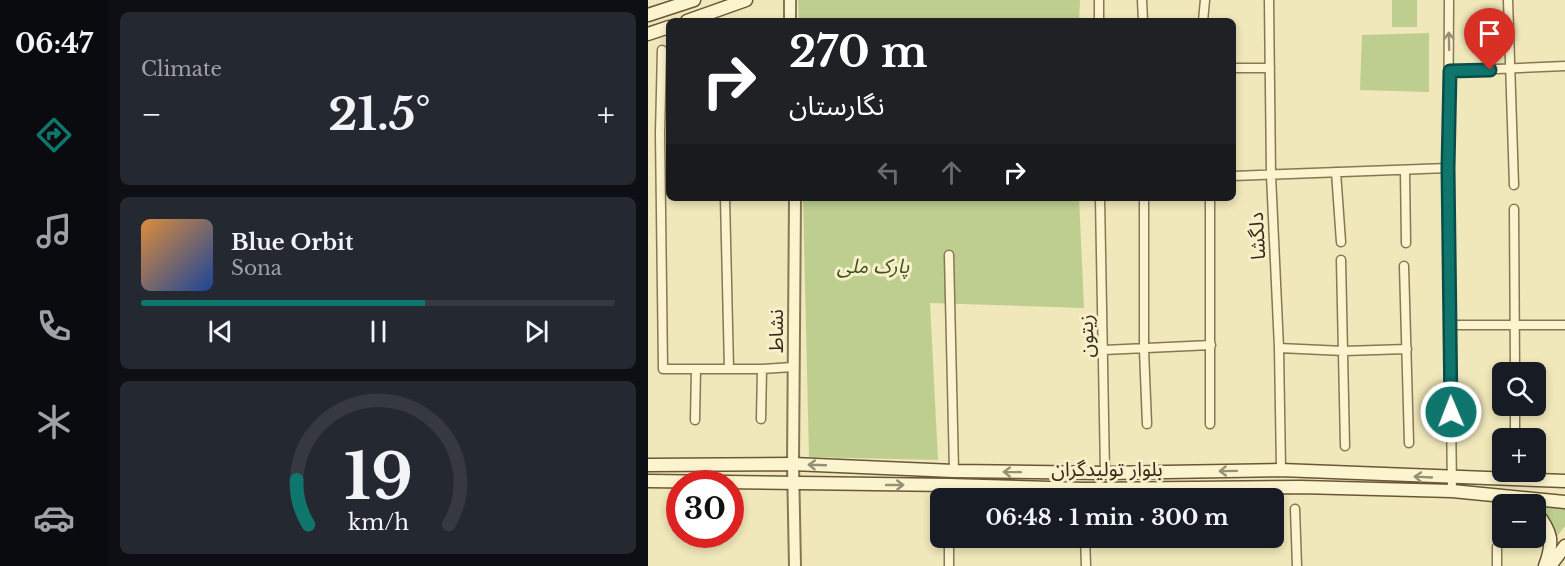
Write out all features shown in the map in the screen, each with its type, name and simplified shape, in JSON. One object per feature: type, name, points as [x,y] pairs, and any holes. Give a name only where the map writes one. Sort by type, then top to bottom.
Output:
[{"type":"main road","points":[[648,15],[694,0]]},
{"type":"main road","points":[[695,18],[746,0]]},
{"type":"main road","points":[[648,34],[666,28]]},
{"type":"main road","name":"بلوار تولیدگران","points":[[648,465],[793,464],[954,471],[1105,473],[1281,470],[1452,484],[1502,494]]},
{"type":"main road","name":"بلوار تولیدگران","points":[[648,481],[930,490]]},
{"type":"main road","name":"بلوار تولیدگران","points":[[1270,488],[1565,481]]},
{"type":"main road","name":"بلوار تولیدگران","points":[[1546,500],[1565,502]]},
{"type":"main road","points":[[1545,566],[1551,550],[1551,540],[1546,524]]},
{"type":"main road","points":[[1550,566],[1565,546]]},
{"type":"street","points":[[790,0],[790,18]]},
{"type":"street","points":[[1099,0],[1100,18]]},
{"type":"street","points":[[1142,0],[1143,18]]},
{"type":"street","points":[[1203,18],[1204,0]]},
{"type":"street","name":"دلگشا","points":[[1269,0],[1271,175],[1279,348],[1281,470]]},
{"type":"street","points":[[1449,0],[1448,168],[1452,484]]},
{"type":"street","points":[[1508,0],[1514,186]]},
{"type":"street","points":[[662,50],[665,133],[663,369],[793,367]]},
{"type":"street","points":[[1450,71],[1565,66]]},
{"type":"street","points":[[1236,68],[1270,68]]},
{"type":"street","points":[[1236,176],[1448,168]]},
{"type":"street","points":[[1405,171],[1406,243]]},
{"type":"street","points":[[1336,172],[1341,242]]},
{"type":"street","points":[[725,201],[729,369]]},
{"type":"street","name":"نشاط","points":[[795,201],[793,464],[795,566]]},
{"type":"street","name":"زیتون","points":[[1100,201],[1105,473]]},
{"type":"street","points":[[1144,201],[1144,350],[1147,424]]},
{"type":"street","points":[[1210,201],[1210,424]]},
{"type":"street","points":[[1514,209],[1515,362]]},
{"type":"street","points":[[950,255],[954,471]]},
{"type":"street","points":[[1341,260],[1345,446]]},
{"type":"street","points":[[1404,266],[1408,443]]},
{"type":"street","points":[[1450,325],[1565,325]]},
{"type":"street","points":[[1104,350],[1144,350],[1211,345]]},
{"type":"street","points":[[1279,348],[1344,351],[1407,349]]},
{"type":"street","points":[[695,420],[696,369]]},
{"type":"street","points":[[761,419],[762,369]]},
{"type":"street","points":[[1295,510],[1297,566]]},
{"type":"street","points":[[949,548],[950,566]]},
{"type":"street","points":[[1085,548],[1086,566]]},
{"type":"street","points":[[1497,548],[1497,566]]},
{"type":"green space","points":[[798,0],[1080,0],[1079,18],[799,18]]},
{"type":"green space","points":[[1392,0],[1417,0],[1417,27],[1392,27]]},
{"type":"green space","points":[[1429,33],[1429,92],[1360,90],[1362,35]]},
{"type":"green space","name":"پارک ملی","points":[[803,201],[1079,201],[1084,308],[930,303],[938,460],[809,457]]},
{"type":"green space","points":[[1546,507],[1565,508],[1565,526],[1554,540]]},
{"type":"route","points":[[1451,412],[1448,168],[1450,71],[1490,70]]}]
